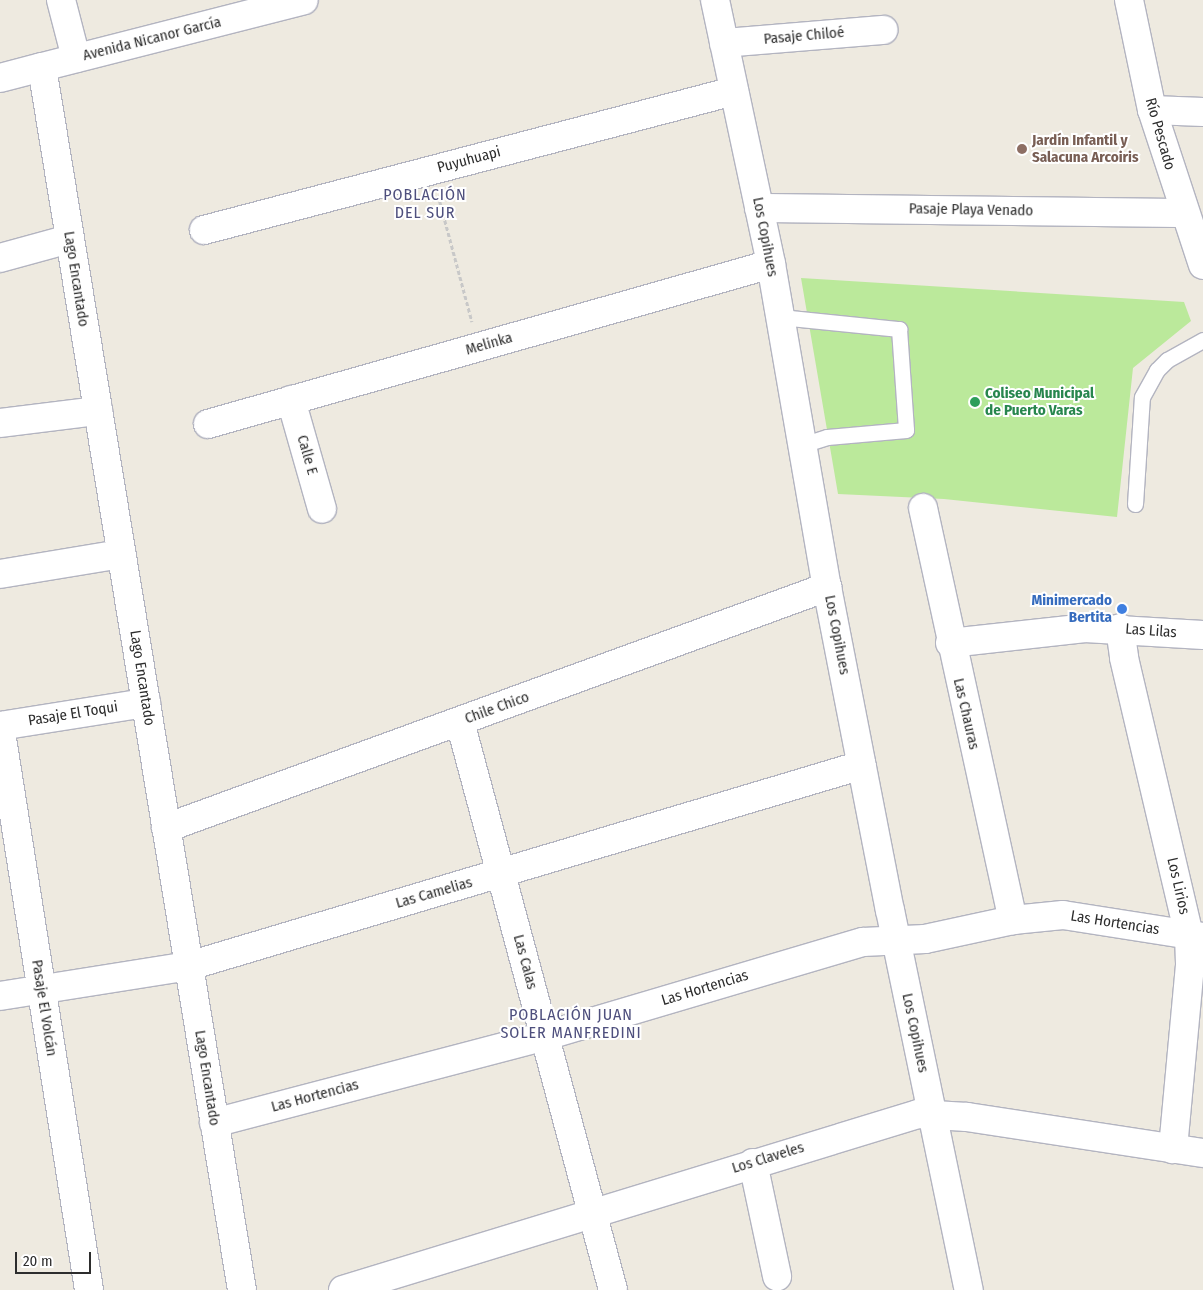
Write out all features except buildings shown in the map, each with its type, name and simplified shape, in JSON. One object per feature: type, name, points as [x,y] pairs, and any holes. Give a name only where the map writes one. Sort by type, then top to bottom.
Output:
[{"type":"street","points":[[61,0],[76,58]]},
{"type":"street","name":"Avenida Nicanor García","points":[[0,78],[304,0]]},
{"type":"street","name":"Los Copihues","points":[[715,0],[770,264],[827,587],[896,939],[966,1280]]},
{"type":"street","name":"Río Pescado","points":[[1130,0],[1152,110],[1203,265]]},
{"type":"street","name":"Pasaje Chiloé","points":[[724,43],[883,30]]},
{"type":"street","name":"Lago Encantado","points":[[42,67],[242,1290]]},
{"type":"street","name":"Puyuhuapi","points":[[204,230],[734,91]]},
{"type":"street","points":[[1152,110],[1203,112]]},
{"type":"street","name":"Pasaje Playa Venado","points":[[759,208],[1184,212]]},
{"type":"street","points":[[0,258],[69,239]]},
{"type":"street","name":"Melinka","points":[[208,424],[770,264]]},
{"type":"street","name":"Calle E","points":[[291,400],[322,509]]},
{"type":"street","points":[[0,423],[98,411]]},
{"type":"street","name":"Las Chauras","points":[[923,508],[950,643],[1012,920]]},
{"type":"street","points":[[0,574],[121,554]]},
{"type":"street","name":"Chile Chico","points":[[166,828],[827,587]]},
{"type":"street","name":"Las Lilas","points":[[950,643],[1085,628],[1120,628],[1203,635]]},
{"type":"street","name":"Los Lirios","points":[[1120,628],[1124,658],[1196,936],[1190,965],[1174,1148]]},
{"type":"street","name":"Pasaje El Toqui","points":[[0,726],[146,702]]},
{"type":"street","name":"Las Calas","points":[[460,722],[613,1290]]},
{"type":"street","name":"Pasaje El Volcán","points":[[0,726],[40,990],[89,1290]]},
{"type":"street","name":"Las Camelias","points":[[0,996],[189,966],[862,765]]},
{"type":"street","name":"Las Hortencias","points":[[214,1123],[544,1036],[863,942],[925,938],[1012,920],[1063,915],[1086,917],[1196,936]]},
{"type":"street","name":"Los Claveles","points":[[343,1290],[415,1279],[592,1213],[904,1116],[932,1112],[1203,1153]]},
{"type":"street","points":[[753,1163],[777,1276]]},
{"type":"lane","points":[[779,312],[800,320],[899,329],[906,430],[827,437],[803,445]]},
{"type":"lane","points":[[1135,504],[1142,397],[1156,370],[1167,360],[1203,340]]},
{"type":"path","points":[[432,170],[479,347]]},
{"type":"green space","name":"Coliseo Municipal de Puerto Varas","points":[[801,278],[1184,302],[1191,321],[1133,368],[1117,517],[944,499],[838,494]]},
{"type":"place","name":"Jardín Infantil y Salacuna Arcoiris","points":[[1022,149]]},
{"type":"place","name":"Coliseo Municipal de Puerto Varas","points":[[975,402]]},
{"type":"place","name":"Minimercado Bertita","points":[[1122,609]]},
{"type":"district","name":"POBLACIÓN DEL SUR","points":[[425,204]]},
{"type":"district","name":"POBLACIÓN JUAN SOLER MANFREDINI","points":[[571,1024]]}]
